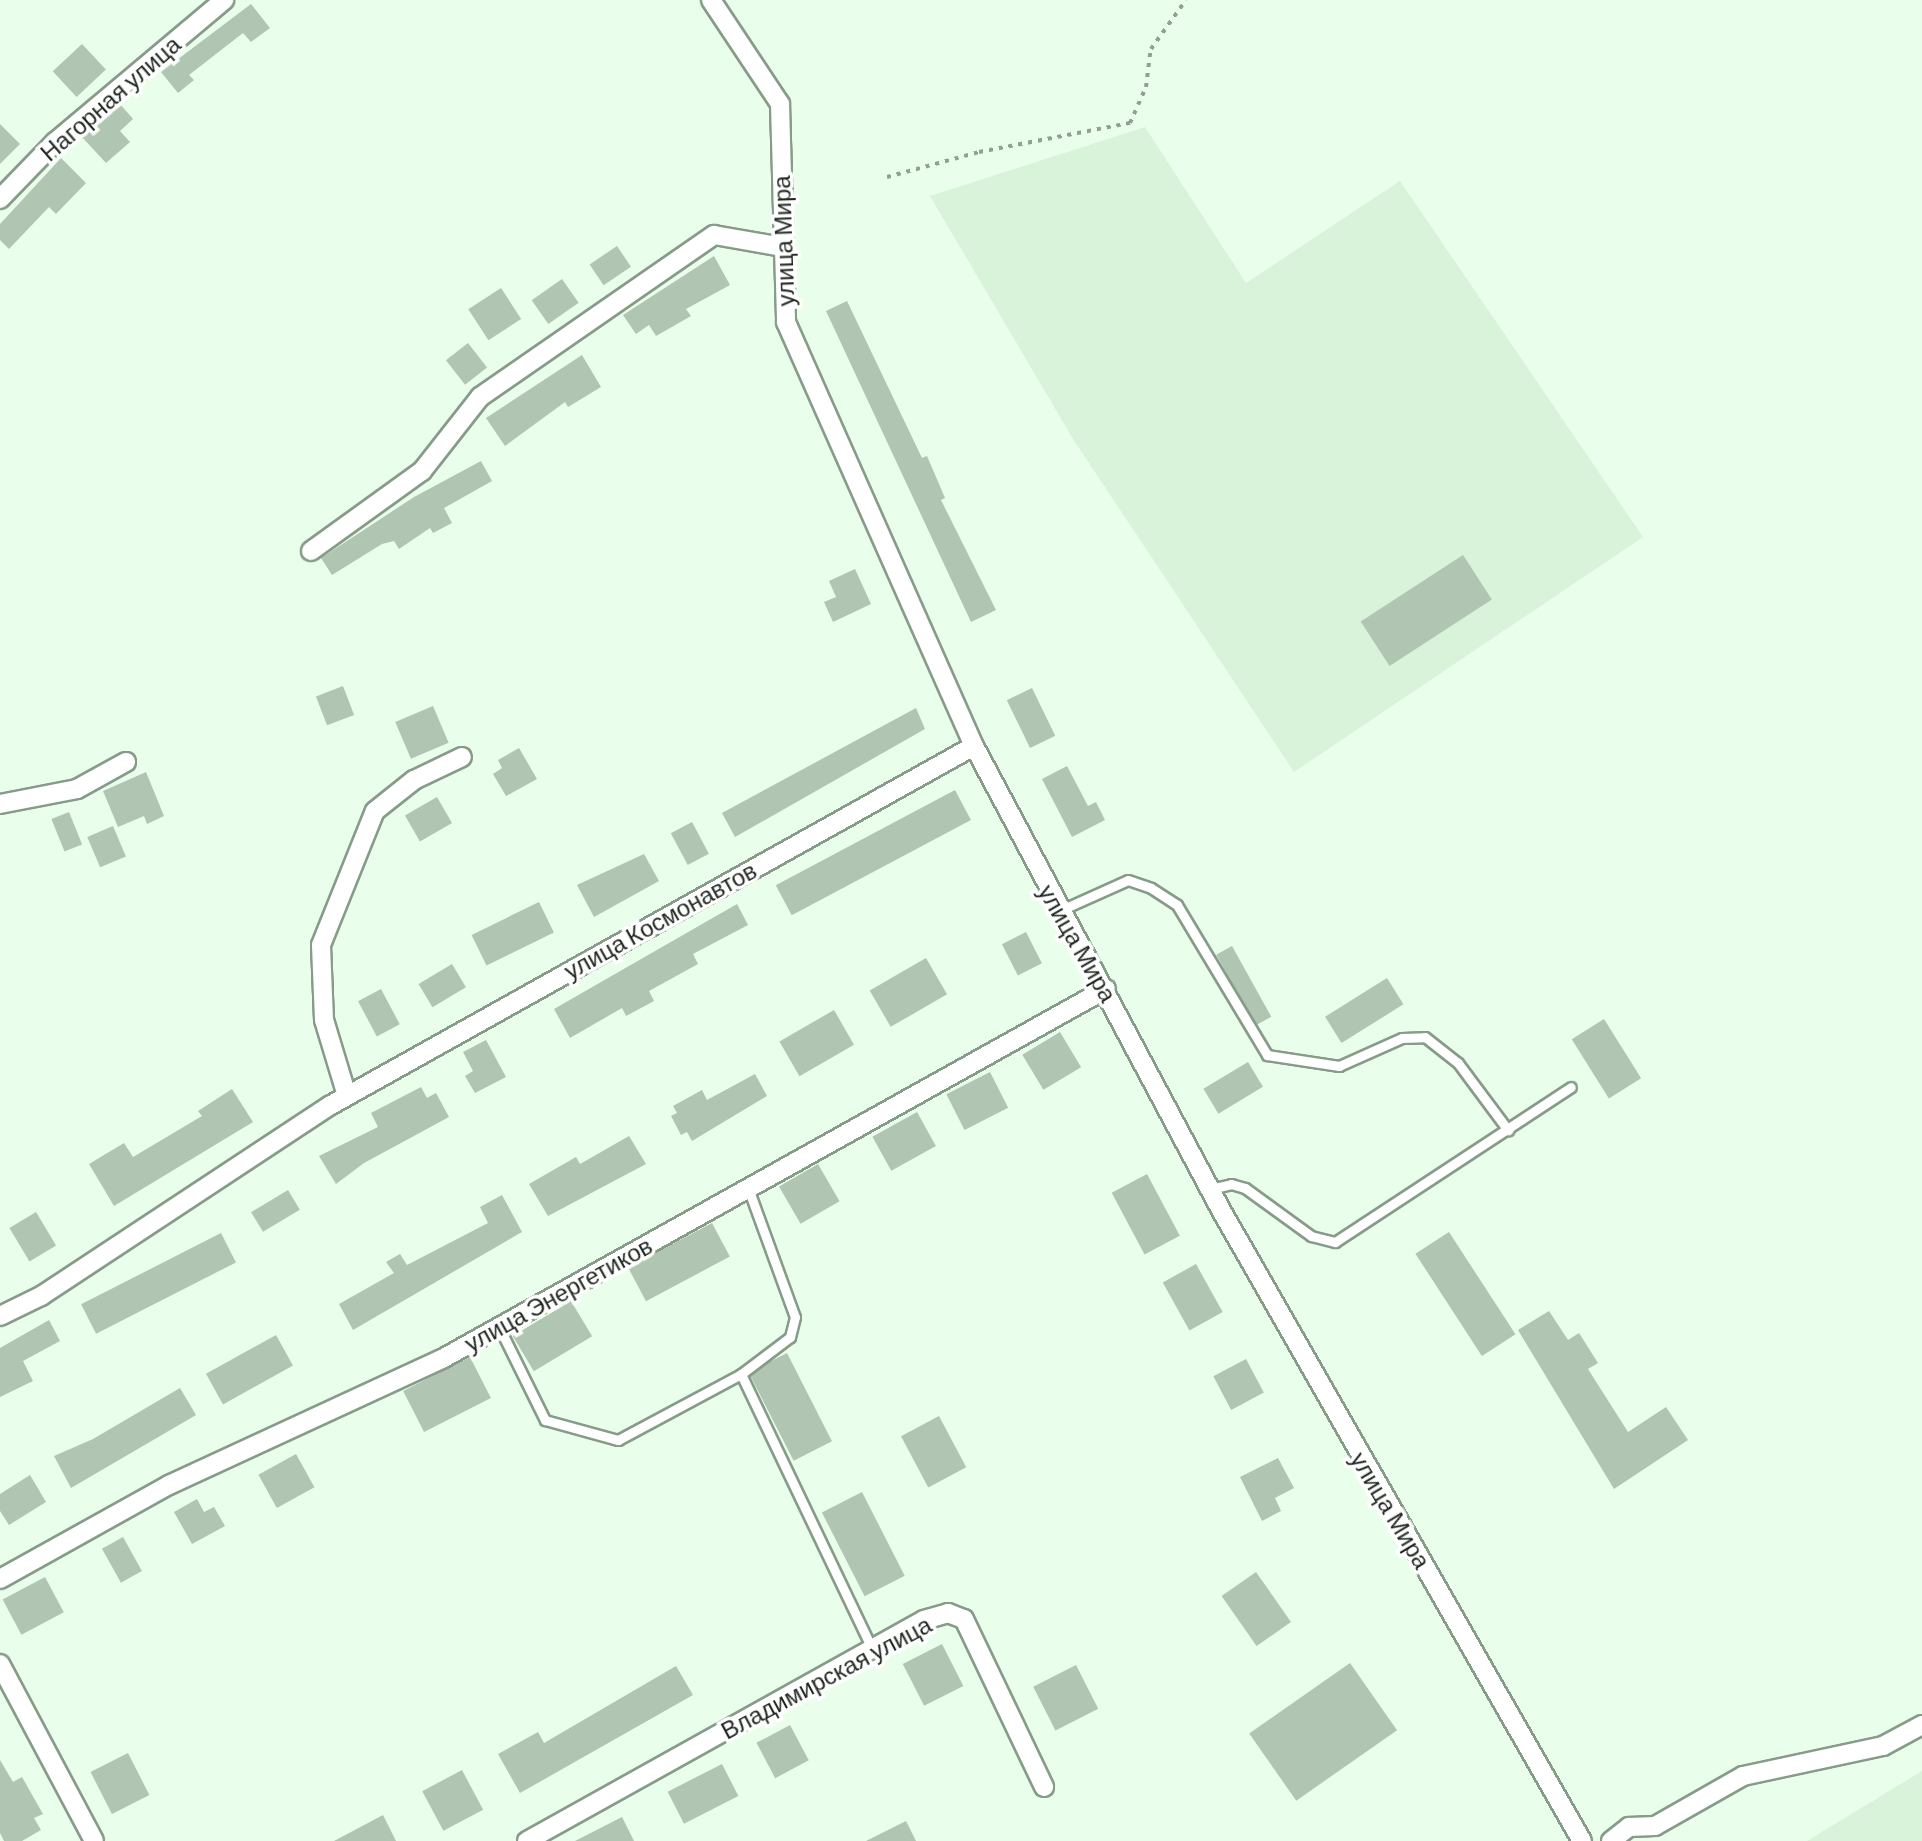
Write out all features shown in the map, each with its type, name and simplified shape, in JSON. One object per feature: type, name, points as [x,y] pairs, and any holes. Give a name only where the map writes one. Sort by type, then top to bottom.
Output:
[{"type":"street","name":"Нагорная улица","points":[[0,199],[55,142],[224,0]]},
{"type":"street","name":"улица Мира","points":[[711,0],[780,104],[786,322],[974,746],[1058,912],[1106,989],[1210,1189],[1582,1841]]},
{"type":"street","points":[[311,551],[422,471],[480,397],[701,243],[714,235],[782,247]]},
{"type":"street","name":"улица Космонавтов","points":[[0,1316],[41,1296],[347,1096],[974,746]]},
{"type":"street","points":[[347,1096],[324,1020],[321,945],[375,811],[414,780],[462,757]]},
{"type":"street","points":[[0,804],[77,789],[126,762]]},
{"type":"street","name":"улица Энергетиков","points":[[0,1579],[169,1485],[442,1359],[1106,989]]},
{"type":"street","name":"Владимирская улица","points":[[527,1841],[924,1620],[948,1613],[964,1619],[1044,1787]]},
{"type":"street","points":[[0,1664],[94,1841]]},
{"type":"street","points":[[1611,1841],[1629,1827],[1655,1826],[1743,1776],[1883,1746],[1922,1725]]},
{"type":"lane","points":[[1058,912],[1128,880],[1151,888],[1177,905],[1267,1055],[1339,1066],[1402,1038],[1425,1037],[1458,1063],[1508,1130]]},
{"type":"lane","points":[[1210,1189],[1231,1184],[1245,1188],[1311,1236],[1335,1242],[1571,1087]]},
{"type":"lane","points":[[499,1327],[545,1420],[618,1440],[741,1374],[790,1337],[795,1317],[748,1188]]},
{"type":"lane","points":[[741,1374],[872,1649]]},
{"type":"path","points":[[887,177],[979,152],[1130,123],[1146,87],[1151,49],[1186,0]]},
{"type":"shaded area","points":[[1145,127],[1246,283],[1400,181],[1643,537],[1294,772],[1073,439],[930,196]]},
{"type":"shaded area","points":[[1922,1771],[1922,1841],[1807,1841]]},
{"type":"building","points":[[251,4],[270,28],[251,42],[243,33],[189,75],[194,80],[178,93],[161,72]]},
{"type":"building","points":[[82,44],[106,70],[77,97],[53,71]]},
{"type":"building","points":[[120,104],[133,119],[120,131],[130,142],[106,163],[82,137]]},
{"type":"building","points":[[0,124],[20,144],[0,164]]},
{"type":"building","points":[[61,158],[86,183],[56,214],[49,207],[9,249],[0,240],[0,224]]},
{"type":"building","points":[[617,246],[631,267],[604,285],[590,264]]},
{"type":"building","points":[[714,256],[730,285],[686,309],[691,316],[656,336],[649,325],[636,334],[623,315]]},
{"type":"building","points":[[562,279],[579,303],[548,324],[532,300]]},
{"type":"building","points":[[501,288],[521,319],[488,340],[468,309]]},
{"type":"building","points":[[847,301],[922,458],[927,456],[945,498],[941,500],[996,610],[971,622],[826,311]]},
{"type":"building","points":[[468,343],[487,367],[465,385],[446,360]]},
{"type":"building","points":[[582,355],[601,387],[568,407],[565,402],[505,446],[486,418]]},
{"type":"building","points":[[481,461],[492,481],[444,508],[452,523],[433,533],[430,528],[399,549],[394,541],[382,544],[332,575],[321,558],[414,497]]},
{"type":"building","points":[[1463,555],[1492,599],[1390,666],[1361,621]]},
{"type":"building","points":[[855,569],[871,604],[833,622],[824,602],[836,597],[829,581]]},
{"type":"building","points":[[343,686],[354,715],[327,725],[316,696]]},
{"type":"building","points":[[1032,688],[1055,736],[1030,748],[1007,700]]},
{"type":"building","points":[[433,706],[449,743],[411,759],[395,722]]},
{"type":"building","points":[[916,708],[925,729],[735,837],[722,813]]},
{"type":"building","points":[[519,748],[537,779],[506,796],[493,774],[502,768],[498,760]]},
{"type":"building","points":[[1067,766],[1088,806],[1096,802],[1105,820],[1072,837],[1042,779]]},
{"type":"building","points":[[146,772],[164,816],[147,824],[144,816],[118,827],[103,791]]},
{"type":"building","points":[[955,790],[971,820],[792,915],[776,885]]},
{"type":"building","points":[[437,797],[452,823],[420,841],[405,816]]},
{"type":"building","points":[[69,812],[82,844],[64,852],[51,819]]},
{"type":"building","points":[[692,822],[709,854],[688,865],[671,833]]},
{"type":"building","points":[[113,826],[126,856],[100,867],[87,837]]},
{"type":"building","points":[[644,854],[659,881],[594,917],[577,885]]},
{"type":"building","points":[[539,902],[554,933],[486,965],[472,935]]},
{"type":"building","points":[[737,904],[748,925],[693,954],[698,964],[649,991],[654,1001],[626,1016],[622,1008],[570,1038],[554,1009]]},
{"type":"building","points":[[1026,932],[1042,963],[1018,975],[1002,944]]},
{"type":"building","points":[[1232,946],[1271,1017],[1256,1026],[1216,955]]},
{"type":"building","points":[[926,958],[947,994],[891,1027],[870,990]]},
{"type":"building","points":[[452,964],[466,987],[432,1007],[419,984]]},
{"type":"building","points":[[1387,978],[1403,1004],[1342,1043],[1325,1017]]},
{"type":"building","points":[[381,989],[400,1024],[377,1037],[358,1001]]},
{"type":"building","points":[[834,1010],[854,1045],[799,1076],[779,1042]]},
{"type":"building","points":[[1604,1019],[1641,1078],[1609,1099],[1572,1039]]},
{"type":"building","points":[[1060,1032],[1081,1067],[1043,1090],[1022,1055]]},
{"type":"building","points":[[486,1040],[506,1077],[475,1093],[465,1076],[473,1071],[463,1052]]},
{"type":"building","points":[[1248,1062],[1263,1087],[1218,1114],[1203,1089]]},
{"type":"building","points":[[990,1072],[1008,1108],[965,1130],[946,1094]]},
{"type":"building","points":[[755,1074],[767,1096],[692,1141],[687,1132],[681,1135],[671,1116],[677,1113],[673,1106],[702,1090],[707,1100]]},
{"type":"building","points":[[421,1087],[427,1098],[436,1093],[449,1117],[364,1163],[336,1184],[319,1156],[378,1127],[371,1113]]},
{"type":"building","points":[[232,1089],[253,1122],[114,1206],[89,1164],[124,1143],[133,1157],[202,1116],[198,1111]]},
{"type":"building","points":[[917,1112],[936,1146],[891,1171],[872,1137]]},
{"type":"building","points":[[629,1136],[646,1164],[548,1216],[529,1184],[576,1157],[580,1164]]},
{"type":"building","points":[[818,1164],[840,1201],[801,1224],[779,1186]]},
{"type":"building","points":[[1147,1174],[1180,1236],[1145,1255],[1112,1193]]},
{"type":"building","points":[[288,1190],[300,1210],[263,1232],[251,1212]]},
{"type":"building","points":[[502,1195],[522,1232],[353,1330],[339,1304],[394,1273],[386,1262],[400,1254],[407,1265],[488,1223],[480,1207]]},
{"type":"building","points":[[36,1212],[56,1245],[30,1261],[9,1228]]},
{"type":"building","points":[[712,1223],[730,1257],[646,1301],[628,1268]]},
{"type":"building","points":[[1449,1232],[1515,1334],[1482,1356],[1415,1254]]},
{"type":"building","points":[[221,1233],[236,1262],[96,1334],[81,1304]]},
{"type":"building","points":[[1196,1264],[1223,1312],[1189,1331],[1163,1282]]},
{"type":"building","points":[[571,1301],[592,1336],[534,1371],[513,1336]]},
{"type":"building","points":[[1549,1311],[1568,1340],[1579,1333],[1598,1363],[1588,1369],[1628,1432],[1666,1407],[1688,1440],[1614,1489],[1518,1330]]},
{"type":"building","points":[[49,1320],[60,1341],[23,1361],[33,1381],[0,1397],[0,1348]]},
{"type":"building","points":[[276,1335],[293,1366],[223,1404],[206,1374]]},
{"type":"building","points":[[787,1353],[832,1441],[794,1461],[749,1373]]},
{"type":"building","points":[[470,1357],[491,1398],[424,1432],[403,1391]]},
{"type":"building","points":[[1246,1359],[1264,1393],[1231,1410],[1213,1376]]},
{"type":"building","points":[[180,1388],[196,1415],[71,1488],[54,1456],[93,1439]]},
{"type":"building","points":[[939,1416],[966,1467],[928,1487],[901,1436]]},
{"type":"building","points":[[296,1454],[314,1487],[277,1508],[258,1475]]},
{"type":"building","points":[[1278,1458],[1294,1488],[1275,1498],[1281,1511],[1262,1521],[1240,1477]]},
{"type":"building","points":[[30,1475],[46,1502],[9,1525],[0,1511],[0,1494]]},
{"type":"building","points":[[862,1492],[905,1576],[865,1596],[822,1512]]},
{"type":"building","points":[[197,1499],[204,1512],[214,1507],[225,1526],[192,1544],[174,1512]]},
{"type":"building","points":[[123,1537],[142,1571],[121,1583],[102,1549]]},
{"type":"building","points":[[1256,1572],[1291,1622],[1257,1646],[1222,1596]]},
{"type":"building","points":[[45,1577],[64,1612],[21,1635],[3,1600]]},
{"type":"building","points":[[942,1644],[963,1686],[924,1706],[903,1664]]},
{"type":"building","points":[[1350,1663],[1397,1730],[1296,1801],[1249,1734]]},
{"type":"building","points":[[1076,1665],[1098,1709],[1055,1730],[1033,1687]]},
{"type":"building","points":[[676,1666],[693,1695],[520,1793],[498,1754],[538,1732],[544,1743]]},
{"type":"building","points":[[790,1725],[809,1760],[775,1778],[756,1743]]},
{"type":"building","points":[[128,1753],[149,1795],[112,1814],[91,1772]]},
{"type":"building","points":[[0,1760],[13,1782],[22,1777],[43,1814],[34,1818],[41,1830],[22,1841],[4,1841],[0,1833]]},
{"type":"building","points":[[722,1764],[738,1796],[684,1824],[668,1792]]},
{"type":"building","points":[[462,1770],[483,1810],[443,1831],[422,1791]]},
{"type":"building","points":[[383,1815],[396,1841],[334,1841]]},
{"type":"building","points":[[622,1817],[634,1841],[575,1841]]},
{"type":"building","points":[[906,1821],[916,1841],[866,1841]]}]
